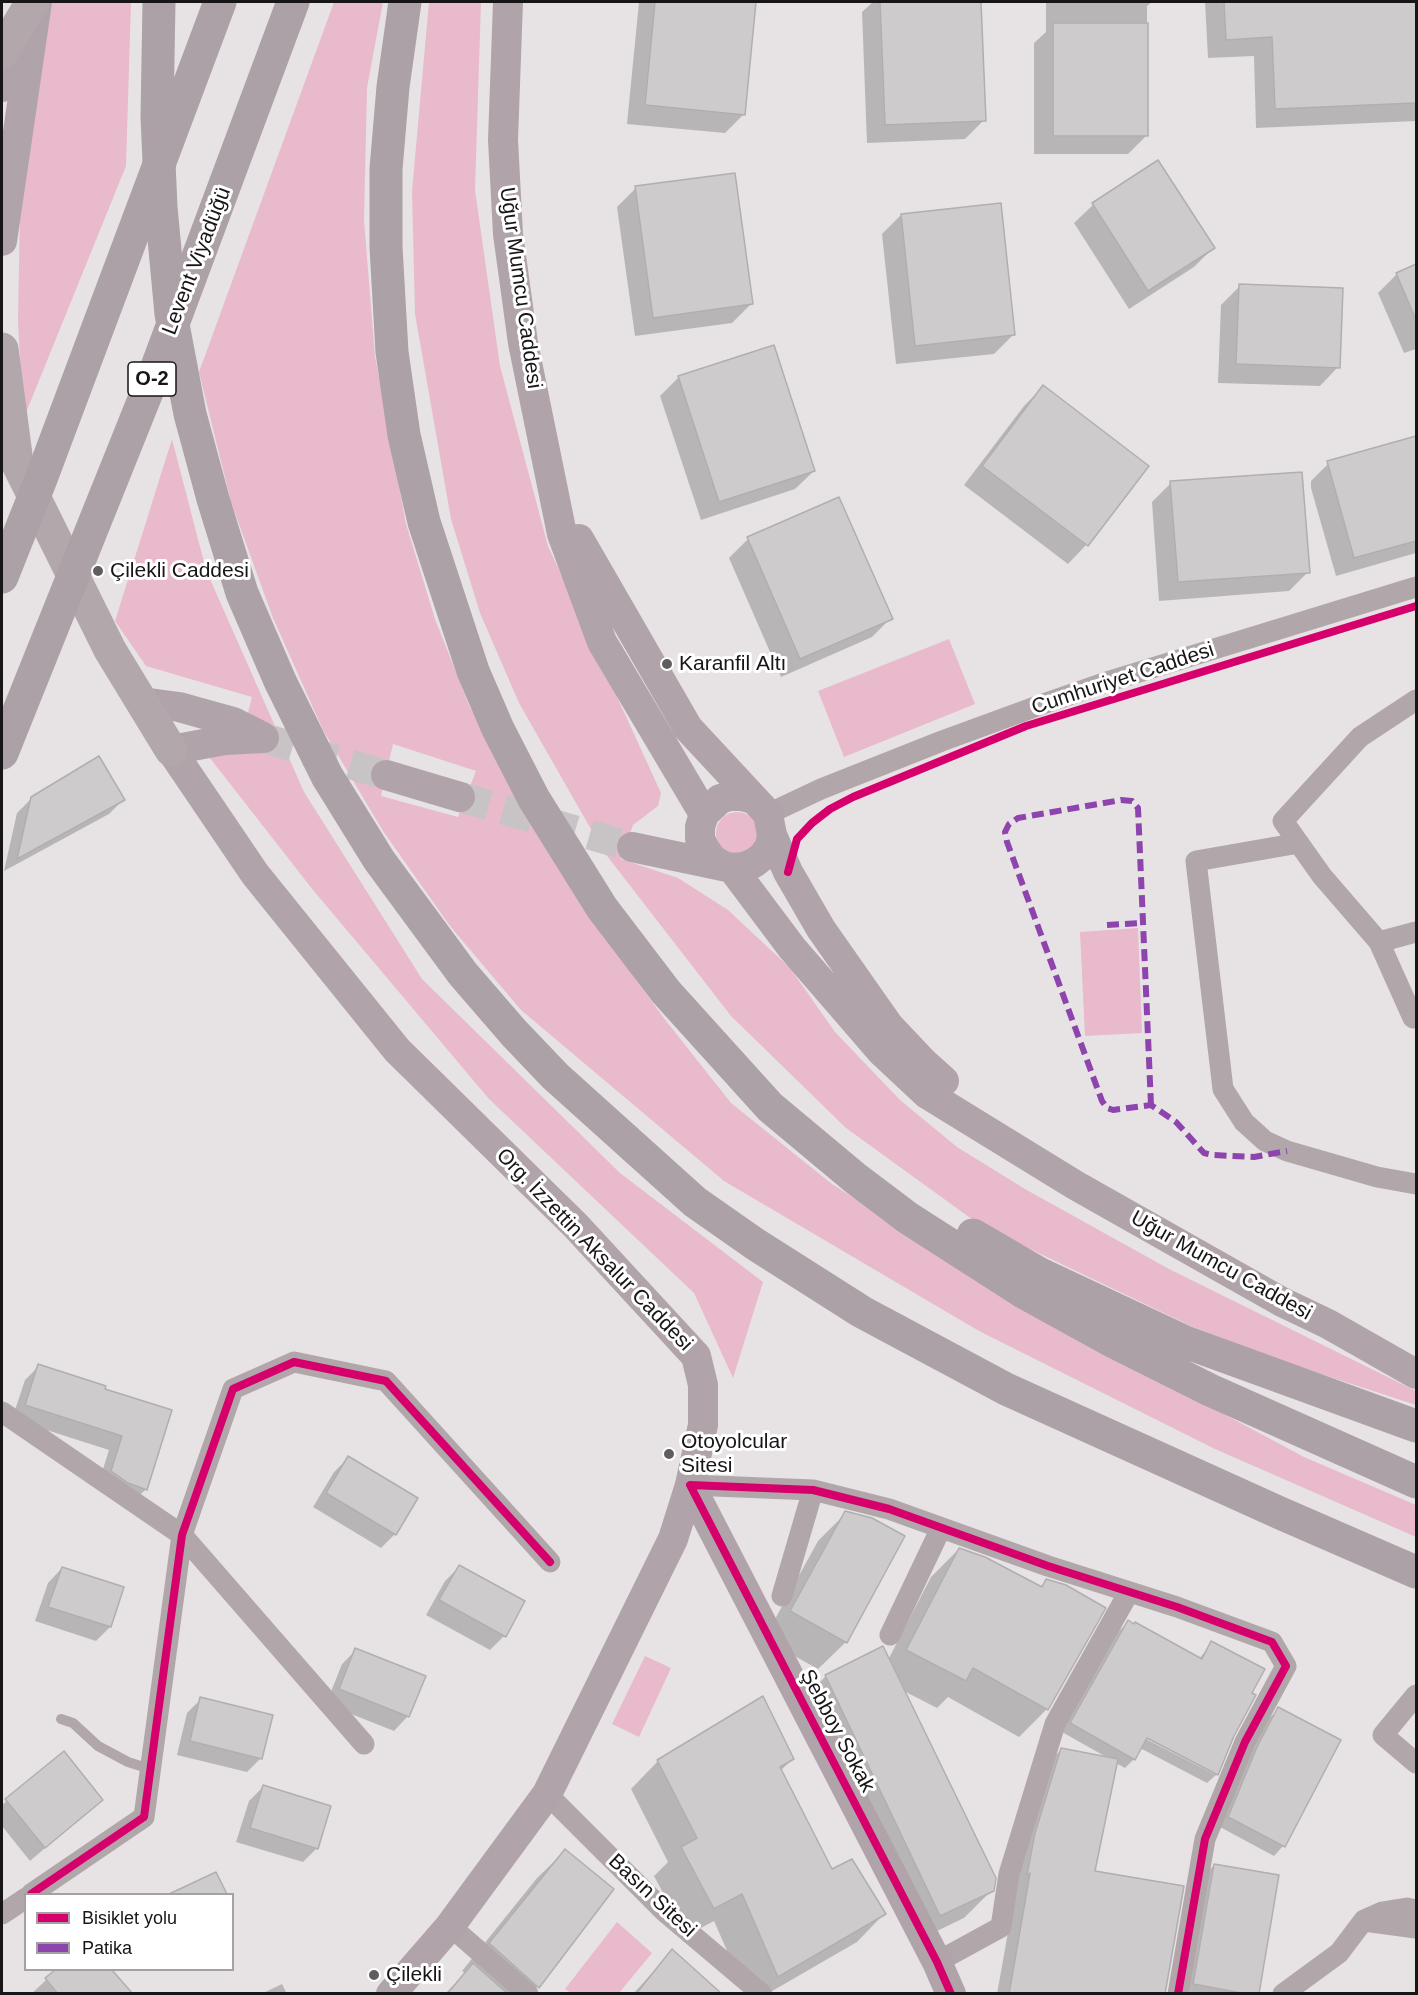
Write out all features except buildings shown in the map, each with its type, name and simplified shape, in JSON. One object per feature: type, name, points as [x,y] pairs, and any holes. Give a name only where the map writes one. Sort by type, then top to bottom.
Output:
[{"type":"highway","points":[[159,2],[160,196],[171,314],[190,414],[213,500],[242,593],[280,681],[327,776],[379,860],[463,974],[555,1076],[695,1202],[755,1244],[862,1312],[1006,1389],[1416,1572]]},
{"type":"highway","points":[[2,577],[220,2]]},
{"type":"highway","name":"Levent Viyadüğü","points":[[2,753],[155,372],[293,2]]},
{"type":"highway","points":[[405,2],[393,87],[386,169],[386,247],[392,352],[404,435],[424,522],[473,671],[498,729],[534,799],[602,908],[666,992],[770,1107],[855,1178],[908,1218],[1025,1293],[1114,1342],[1210,1390],[1416,1482]]},
{"type":"highway","points":[[855,1178],[888,1190],[1040,1274],[1185,1342],[1416,1426]]},
{"type":"main road","points":[[2,52],[34,2]]},
{"type":"main road","points":[[2,87],[34,2]]},
{"type":"main road","points":[[2,240],[34,2]]},
{"type":"main road","name":"Uğur Mumcu Caddesi","points":[[508,2],[503,140],[508,234],[523,343],[562,534],[602,642],[702,820]]},
{"type":"main road","points":[[2,349],[9,446],[110,650],[171,750],[225,741],[264,738],[222,719],[179,707],[142,702]]},
{"type":"main road","points":[[556,500],[688,728],[764,816],[788,872],[820,929],[889,1026],[924,1063],[1028,1155]]},
{"type":"main road","name":"Org. İzzettin Aksalur Caddesi","points":[[171,750],[255,874],[397,1050],[576,1226],[696,1356],[703,1385],[703,1425],[690,1485],[673,1539],[547,1794],[450,1926],[392,1994]]},
{"type":"main road","points":[[386,775],[460,797]]},
{"type":"main road","points":[[730,796],[742,796],[764,816],[770,846],[763,856],[744,867],[640,850],[673,844],[702,820],[720,799],[730,796]]},
{"type":"main road","points":[[702,820],[700,838],[712,859],[727,866],[792,948],[880,1051],[927,1094],[1028,1155]]},
{"type":"main road","name":"Uğur Mumcu Caddesi","points":[[1028,1155],[1075,1185],[1282,1302],[1328,1324],[1416,1374]]},
{"type":"main road","points":[[1328,1324],[1416,1351]]},
{"type":"main road","name":"Şebboy Sokak","points":[[690,1485],[937,1962],[951,1994]]},
{"type":"street","name":"Cumhuriyet Caddesi","points":[[764,816],[821,789],[1043,704],[1121,677],[1416,586]]},
{"type":"street","points":[[1416,700],[1360,737],[1283,821],[1322,876],[1379,942],[1413,1018],[1416,1017]]},
{"type":"street","points":[[1299,843],[1196,861],[1223,1089],[1244,1122],[1265,1141],[1287,1151],[1377,1177],[1416,1184]]},
{"type":"street","points":[[1379,942],[1416,932]]},
{"type":"street","points":[[32,1893],[144,1817],[182,1535],[233,1389],[294,1362],[386,1381],[550,1562]]},
{"type":"street","points":[[2,1412],[182,1535],[364,1744]]},
{"type":"street","points":[[690,1485],[813,1490],[889,1509],[1048,1566],[1177,1607],[1272,1642],[1286,1666],[1245,1742],[1204,1839],[1178,1994]]},
{"type":"street","points":[[782,1596],[813,1490]]},
{"type":"street","points":[[890,1635],[941,1528]]},
{"type":"street","points":[[937,1962],[1001,1927],[1010,1874],[1055,1725],[1129,1592]]},
{"type":"street","points":[[1416,1695],[1383,1736],[1416,1763]]},
{"type":"street","name":"Basın Sitesi","points":[[547,1794],[665,1912],[756,1991]]},
{"type":"street","points":[[2,1914],[24,1899]]},
{"type":"street","points":[[1283,1994],[1308,1987],[1339,1953],[1364,1920],[1382,1912],[1413,1905]]},
{"type":"street","points":[[1364,1920],[1389,1926],[1416,1928]]},
{"type":"street","points":[[450,1926],[528,1994]]},
{"type":"lane","points":[[61,1719],[72,1724],[98,1746],[128,1762],[150,1769]]},
{"type":"shaded area","points":[[49,2],[131,2],[126,166],[23,420],[18,320],[20,210]]},
{"type":"shaded area","points":[[334,2],[383,2],[367,88],[364,220],[375,356],[406,524],[435,619],[469,705],[582,905],[663,1017],[731,1103],[832,1184],[1056,1324],[1304,1457],[1416,1505],[1416,1537],[1215,1449],[979,1331],[724,1181],[521,1010],[450,926],[383,831],[323,730],[273,618],[231,502],[199,372]],"holes":[[[393,744],[476,771],[458,817],[381,796]]]},
{"type":"shaded area","points":[[429,2],[481,2],[475,190],[500,366],[548,546],[661,793],[658,806],[633,825],[621,859],[678,878],[728,910],[790,968],[835,1032],[900,1100],[957,1147],[1025,1189],[1169,1269],[1416,1391],[1416,1405],[1278,1360],[1193,1327],[980,1225],[846,1128],[731,1016],[604,852],[519,703],[480,613],[451,519],[415,314],[412,191]]},
{"type":"shaded area","points":[[172,439],[206,570],[304,792],[422,979],[620,1173],[763,1282],[733,1378],[694,1293],[489,1099],[313,890],[206,753],[240,743],[252,697],[146,666],[115,621]]},
{"type":"shaded area","points":[[949,639],[975,704],[844,757],[818,691]]},
{"type":"shaded area","points":[[737,812],[752,818],[758,833],[752,848],[737,854],[722,848],[716,833],[722,818]]},
{"type":"shaded area","points":[[1138,928],[1142,1033],[1085,1036],[1080,932]]},
{"type":"shaded area","points":[[645,1656],[671,1668],[639,1737],[612,1724]]},
{"type":"shaded area","points":[[617,1922],[652,1953],[619,1993],[571,1993],[565,1989]]},
{"type":"tunnel","points":[[264,738],[386,775]]},
{"type":"tunnel","points":[[460,797],[632,847]]},
{"type":"marked path","points":[[1151,1105],[1138,808],[1132,801],[1121,800],[1018,818],[1009,824],[1005,832],[1007,842],[1102,1101],[1107,1108],[1113,1110],[1151,1105],[1176,1122],[1204,1153],[1212,1155],[1254,1157],[1287,1151]]},
{"type":"marked path","points":[[1107,925],[1143,923]]},
{"type":"cycle path","points":[[788,872],[797,839],[830,809],[853,797],[1026,726],[1416,606]]},
{"type":"cycle path","points":[[32,1893],[144,1817],[182,1535],[233,1389],[294,1362],[386,1381],[550,1562]]},
{"type":"cycle path","points":[[951,1994],[937,1962],[690,1485],[813,1490],[889,1509],[1048,1566],[1177,1607],[1272,1642],[1286,1666],[1245,1742],[1205,1839],[1178,1994]]},
{"type":"place","name":"Çilekli Caddesi","points":[[98,571]]},
{"type":"place","name":"Karanfil Altı","points":[[667,664]]},
{"type":"place","name":"Otoyolcular Sitesi","points":[[669,1454]]},
{"type":"place","name":"Çilekli","points":[[374,1975]]}]
